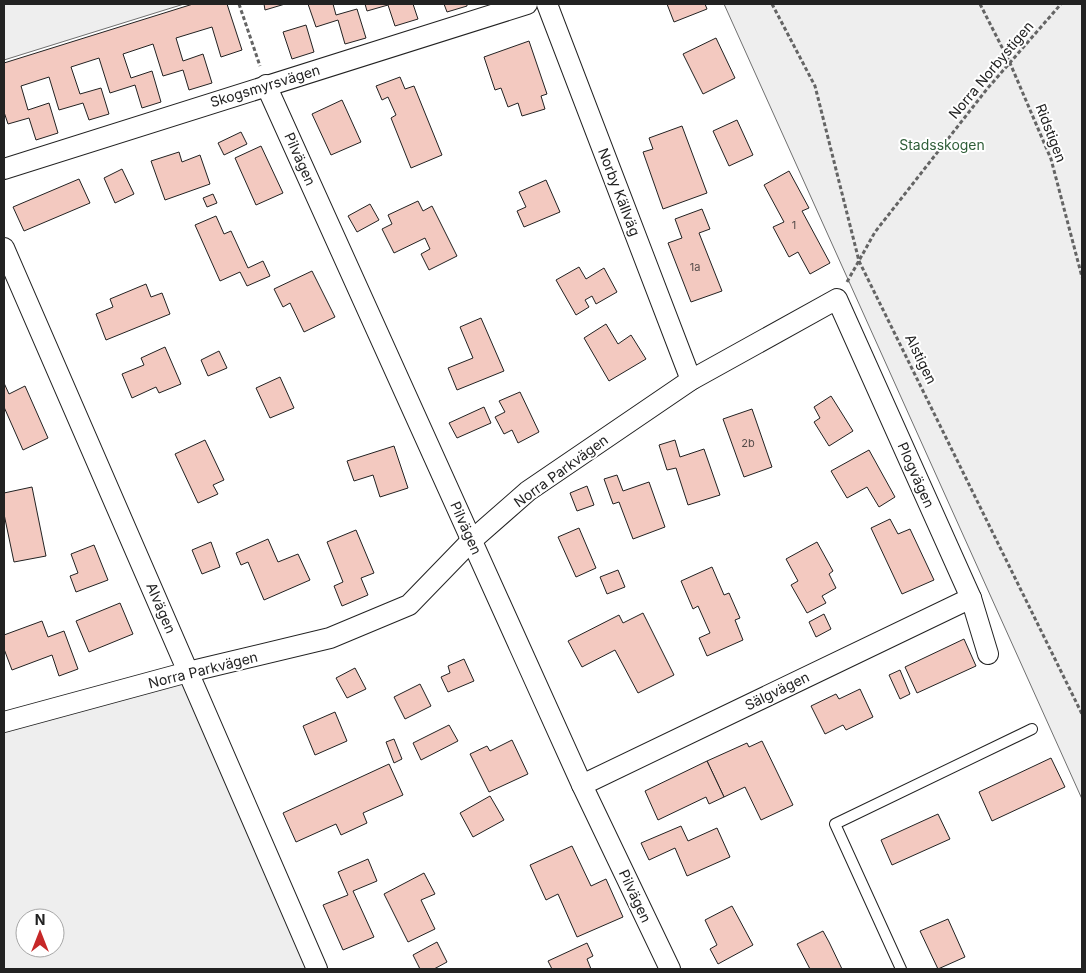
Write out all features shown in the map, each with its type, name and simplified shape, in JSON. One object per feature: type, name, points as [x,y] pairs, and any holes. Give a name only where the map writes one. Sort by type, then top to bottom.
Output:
[{"type":"street","name":"Skogsmyrsvägen","points":[[4,169],[527,4]]},
{"type":"street","name":"Norby Källväg","points":[[548,4],[691,380]]},
{"type":"street","name":"Pilvägen","points":[[266,85],[582,784],[670,969]]},
{"type":"street","name":"Alvägen","points":[[4,248],[317,969]]},
{"type":"street","name":"Norra Parkvägen","points":[[4,722],[188,672],[330,638],[408,605],[471,541],[528,491],[691,380],[838,299]]},
{"type":"street","name":"Plogvägen","points":[[838,299],[971,598],[988,654]]},
{"type":"street","name":"Sälgvägen","points":[[582,784],[971,598]]},
{"type":"lane","points":[[901,969],[835,824],[1032,729]]},
{"type":"path","points":[[239,4],[266,85]]},
{"type":"path","name":"Alstigen","points":[[772,4],[815,86],[859,261],[1082,714]]},
{"type":"path","name":"Ridstigen","points":[[980,4],[1010,63],[1051,159],[1082,277]]},
{"type":"path","name":"Norra Norbystigen","points":[[838,299],[875,232],[1010,63],[1061,4]]},
{"type":"green space","points":[[4,4],[184,4],[4,60]]},
{"type":"green space","name":"Stadsskogen","points":[[724,4],[1082,4],[1082,799]]},
{"type":"green space","points":[[188,672],[317,969],[4,969],[4,722]]},
{"type":"building","points":[[193,4],[227,4],[242,50],[221,57],[212,27],[176,38],[183,61],[203,54],[212,83],[189,90],[183,70],[163,76],[153,44],[123,54],[131,78],[152,71],[161,102],[142,108],[135,85],[110,93],[99,58],[71,67],[80,94],[101,88],[109,114],[89,120],[83,103],[59,110],[49,77],[21,86],[28,110],[49,103],[58,133],[36,140],[29,118],[8,124],[4,112],[4,63]]},
{"type":"building","points":[[264,4],[285,4],[265,10]]},
{"type":"building","points":[[308,4],[333,4],[336,15],[357,9],[366,38],[345,44],[338,20],[316,27]]},
{"type":"building","points":[[365,4],[413,4],[418,19],[395,26],[388,5],[367,11]]},
{"type":"building","points":[[444,4],[467,4],[467,6],[447,12]]},
{"type":"building","points":[[667,4],[705,4],[707,9],[674,22]]},
{"type":"building","points":[[306,25],[314,52],[292,59],[283,32]]},
{"type":"building","points":[[716,38],[735,78],[703,94],[683,54]]},
{"type":"building","points":[[529,41],[547,94],[541,96],[545,109],[522,116],[518,103],[508,107],[501,88],[495,90],[484,57]]},
{"type":"building","points":[[400,77],[405,89],[414,86],[442,155],[411,168],[391,118],[396,115],[388,97],[382,100],[376,86]]},
{"type":"building","points":[[342,100],[361,142],[331,155],[312,114]]},
{"type":"building","points":[[737,120],[753,155],[729,166],[713,131]]},
{"type":"building","points":[[682,126],[707,193],[663,209],[643,152],[653,149],[649,138]]},
{"type":"building","points":[[241,132],[247,144],[224,155],[218,143]]},
{"type":"building","points":[[261,146],[283,193],[256,205],[235,158]]},
{"type":"building","points":[[179,152],[182,162],[200,155],[210,184],[165,200],[151,161]]},
{"type":"building","points":[[122,169],[134,194],[115,203],[104,178]]},
{"type":"building","points":[[789,171],[809,208],[802,211],[830,263],[810,274],[798,252],[789,257],[773,227],[784,222],[764,185]]},
{"type":"building","points":[[79,179],[90,203],[24,231],[13,207]]},
{"type":"building","points":[[546,180],[560,212],[524,227],[517,211],[526,207],[519,192]]},
{"type":"building","points":[[213,194],[217,203],[207,207],[203,198]]},
{"type":"building","points":[[418,201],[423,211],[432,206],[457,256],[429,270],[421,254],[430,249],[425,238],[394,253],[382,229],[392,224],[388,215]]},
{"type":"building","points":[[370,204],[379,220],[357,232],[348,216]]},
{"type":"building","points":[[702,209],[710,229],[699,233],[722,291],[691,302],[668,243],[682,238],[675,219]]},
{"type":"building","points":[[216,216],[224,234],[231,231],[248,268],[263,261],[270,276],[247,286],[240,272],[220,281],[195,225]]},
{"type":"building","points":[[579,267],[586,279],[604,268],[617,292],[596,304],[592,296],[585,300],[589,307],[576,315],[556,280]]},
{"type":"building","points":[[312,271],[335,317],[304,332],[290,303],[283,307],[274,289]]},
{"type":"building","points":[[146,284],[151,297],[162,293],[170,314],[106,340],[96,314],[113,307],[110,299]]},
{"type":"building","points":[[481,318],[504,371],[457,390],[448,368],[473,358],[460,327]]},
{"type":"building","points":[[606,324],[618,344],[631,335],[646,359],[609,381],[584,338]]},
{"type":"building","points":[[165,347],[181,384],[159,393],[156,387],[132,398],[122,374],[144,365],[141,358]]},
{"type":"building","points":[[219,351],[227,368],[208,376],[201,360]]},
{"type":"building","points":[[280,377],[294,408],[270,418],[256,388]]},
{"type":"building","points":[[4,383],[9,394],[25,386],[48,438],[23,450],[4,407]]},
{"type":"building","points":[[520,392],[539,432],[518,443],[512,430],[504,434],[495,417],[505,412],[499,401]]},
{"type":"building","points":[[831,396],[853,431],[829,446],[814,422],[820,418],[814,407]]},
{"type":"building","points":[[484,407],[491,423],[457,438],[449,423]]},
{"type":"building","points":[[752,409],[772,467],[744,477],[723,419]]},
{"type":"building","points":[[205,440],[224,480],[213,485],[218,494],[198,503],[175,454]]},
{"type":"building","points":[[675,440],[680,457],[704,449],[720,495],[688,505],[676,468],[667,470],[659,445]]},
{"type":"building","points":[[394,446],[408,488],[380,497],[373,475],[354,481],[347,461]]},
{"type":"building","points":[[869,450],[895,497],[879,507],[867,487],[847,498],[831,471]]},
{"type":"building","points":[[617,475],[623,491],[649,482],[665,527],[633,539],[619,502],[613,504],[604,479]]},
{"type":"building","points":[[587,486],[594,505],[577,511],[570,493]]},
{"type":"building","points":[[32,487],[46,556],[14,562],[4,514],[4,493]]},
{"type":"building","points":[[890,519],[898,534],[910,529],[934,580],[902,594],[871,528]]},
{"type":"building","points":[[579,528],[596,568],[576,577],[558,537]]},
{"type":"building","points":[[356,530],[374,573],[361,578],[368,595],[342,606],[334,586],[343,582],[327,542]]},
{"type":"building","points":[[268,539],[278,562],[298,554],[310,580],[264,600],[248,562],[241,565],[236,553]]},
{"type":"building","points":[[211,542],[220,567],[202,574],[192,550]]},
{"type":"building","points":[[817,542],[833,571],[829,574],[836,588],[822,596],[826,603],[807,613],[791,585],[798,581],[786,559]]},
{"type":"building","points":[[94,545],[108,580],[76,592],[70,576],[78,573],[71,554]]},
{"type":"building","points":[[712,567],[724,595],[729,593],[740,618],[735,620],[743,640],[707,656],[699,638],[710,633],[698,606],[693,609],[681,581]]},
{"type":"building","points":[[618,570],[625,587],[607,594],[600,577]]},
{"type":"building","points":[[120,603],[133,634],[89,652],[76,621]]},
{"type":"building","points":[[643,613],[674,675],[638,693],[615,650],[582,667],[568,641],[619,615],[623,623]]},
{"type":"building","points":[[824,614],[831,629],[816,637],[809,622]]},
{"type":"building","points":[[42,621],[48,637],[64,631],[78,669],[59,676],[52,655],[12,670],[4,649],[4,635]]},
{"type":"building","points":[[964,639],[976,666],[917,693],[905,667]]},
{"type":"building","points":[[464,659],[474,681],[448,692],[441,677],[450,673],[448,666]]},
{"type":"building","points":[[355,668],[366,689],[347,698],[336,678]]},
{"type":"building","points":[[900,670],[910,694],[900,699],[889,675]]},
{"type":"building","points":[[420,684],[431,706],[405,719],[394,697]]},
{"type":"building","points":[[860,689],[873,717],[846,730],[843,725],[825,734],[811,706],[836,694],[839,699]]},
{"type":"building","points":[[335,712],[347,741],[315,755],[303,726]]},
{"type":"building","points":[[449,725],[458,741],[421,760],[413,743]]},
{"type":"building","points":[[394,739],[402,759],[394,763],[386,742]]},
{"type":"building","points":[[512,740],[528,774],[489,792],[470,754],[487,746],[490,751]]},
{"type":"building","points":[[762,741],[793,805],[761,820],[745,787],[724,797],[707,761],[747,743],[749,747]]},
{"type":"building","points":[[1051,758],[1065,787],[992,821],[979,792]]},
{"type":"building","points":[[707,761],[724,797],[709,804],[706,797],[658,820],[645,791]]},
{"type":"building","points":[[389,764],[403,795],[363,813],[367,823],[341,835],[336,824],[296,842],[283,813]]},
{"type":"building","points":[[490,796],[504,820],[473,837],[460,813]]},
{"type":"building","points":[[938,814],[950,839],[892,865],[881,840]]},
{"type":"building","points":[[681,826],[688,841],[717,828],[730,857],[687,876],[675,848],[649,860],[641,843]]},
{"type":"building","points":[[572,846],[591,886],[606,879],[623,917],[577,937],[558,894],[546,900],[530,865]]},
{"type":"building","points":[[368,859],[377,881],[353,891],[374,937],[343,950],[323,905],[348,895],[338,872]]},
{"type":"building","points":[[424,873],[435,894],[421,900],[435,929],[408,942],[384,894]]},
{"type":"building","points":[[732,906],[753,945],[718,964],[710,949],[717,945],[705,920]]},
{"type":"building","points":[[948,919],[965,957],[938,969],[920,931]]},
{"type":"building","points":[[823,931],[842,969],[810,969],[797,944]]},
{"type":"building","points":[[437,942],[447,962],[434,969],[420,969],[413,955]]},
{"type":"building","points":[[587,943],[593,956],[587,959],[591,969],[552,969],[548,961]]}]
